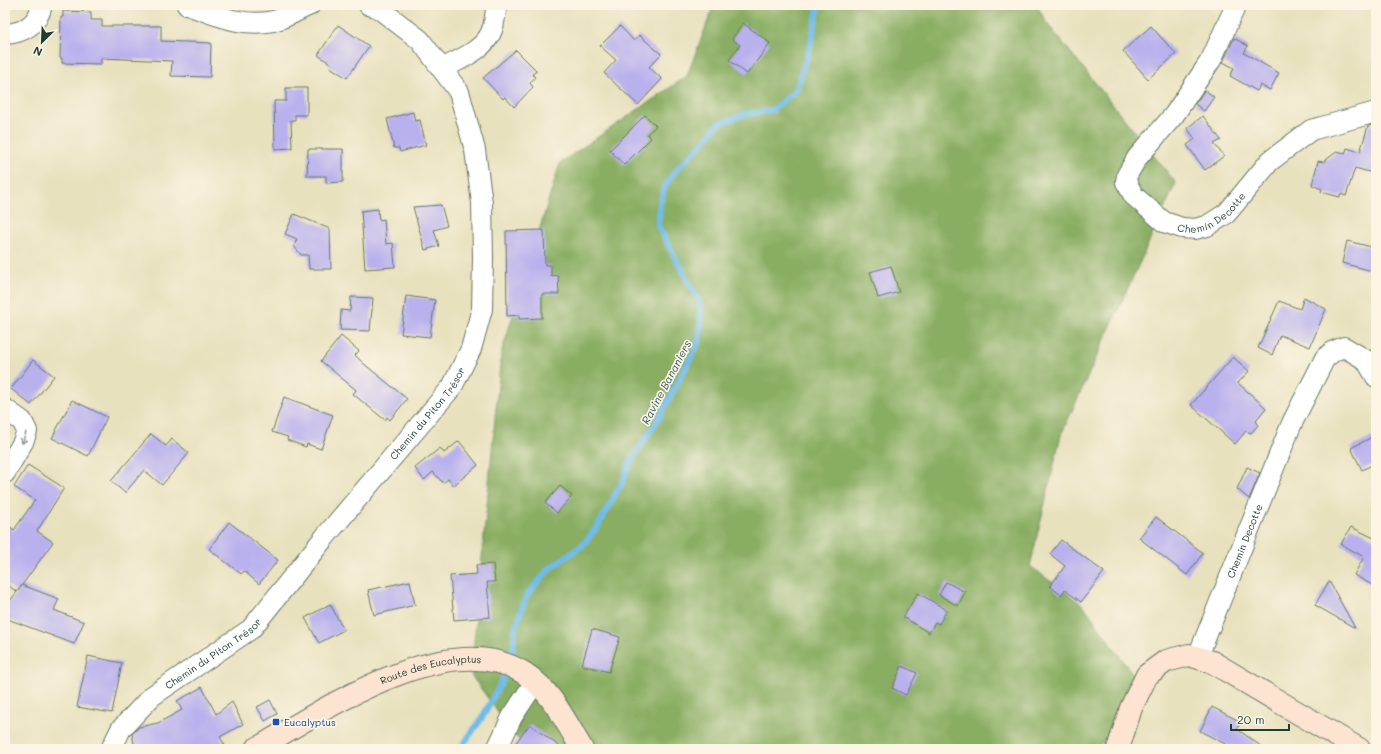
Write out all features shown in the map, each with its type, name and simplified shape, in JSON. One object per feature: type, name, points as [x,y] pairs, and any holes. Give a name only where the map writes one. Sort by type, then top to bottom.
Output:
[{"type":"main road","points":[[1118,749],[1131,708],[1147,675],[1166,661],[1189,655],[1198,656],[1212,662],[1359,749]]},
{"type":"main road","name":"Route des Eucalyptus","points":[[256,749],[363,688],[417,668],[465,659],[481,658],[496,660],[529,677],[557,706],[582,749]]},
{"type":"street","points":[[5,34],[16,34],[31,26],[40,15],[42,5]]},
{"type":"street","points":[[186,5],[229,20],[252,23],[274,21],[310,5]]},
{"type":"street","name":"Chemin du Piton Trésor","points":[[111,749],[121,729],[152,696],[251,629],[324,538],[452,387],[471,349],[482,309],[482,203],[475,150],[459,92],[420,40],[376,7],[369,5]]},
{"type":"street","points":[[442,69],[475,51],[487,40],[492,29],[497,5]]},
{"type":"street","name":"Chemin Decotte","points":[[1236,5],[1211,60],[1174,115],[1137,158],[1127,175],[1126,182],[1134,196],[1164,222],[1182,228],[1195,229],[1207,226],[1227,213],[1270,161],[1311,130],[1376,112]]},
{"type":"street","name":"Chemin Decotte","points":[[1198,656],[1292,423],[1325,358],[1334,351],[1344,347],[1366,360],[1376,377]]},
{"type":"street","points":[[5,409],[22,420],[27,432],[23,442],[5,473]]},
{"type":"street","points":[[497,749],[529,677]]},
{"type":"green space","points":[[714,5],[1037,5],[1046,22],[1176,183],[1061,435],[1030,566],[1084,606],[1146,693],[1096,749],[525,749],[471,675],[501,354],[560,163],[687,76]]},
{"type":"building","points":[[63,11],[91,12],[91,20],[102,20],[102,26],[161,26],[161,41],[211,43],[210,77],[171,76],[172,61],[101,58],[101,64],[62,63],[62,58],[60,58],[61,17],[63,17]]},
{"type":"building","points":[[743,23],[770,43],[747,74],[729,60],[740,45],[732,39]]},
{"type":"building","points":[[338,25],[369,46],[347,78],[330,67],[331,64],[318,55]]},
{"type":"building","points":[[620,26],[634,41],[639,35],[661,54],[649,67],[662,79],[638,105],[604,73],[616,60],[600,46]]},
{"type":"building","points":[[1151,26],[1176,54],[1148,79],[1123,51]]},
{"type":"building","points":[[1234,38],[1248,46],[1244,53],[1279,73],[1270,90],[1260,85],[1257,91],[1230,76],[1234,68],[1223,62]]},
{"type":"building","points":[[516,50],[537,71],[532,74],[535,77],[530,83],[533,87],[514,107],[505,97],[503,99],[483,78]]},
{"type":"building","points":[[286,88],[307,88],[307,115],[295,115],[295,120],[291,120],[292,148],[275,149],[274,101],[286,101]]},
{"type":"building","points":[[1205,90],[1214,97],[1204,111],[1195,104]]},
{"type":"building","points":[[413,112],[415,121],[420,120],[426,145],[400,152],[399,148],[394,148],[387,119]]},
{"type":"building","points":[[645,115],[656,126],[647,134],[651,138],[624,165],[610,150]]},
{"type":"building","points":[[1203,116],[1221,140],[1214,144],[1224,156],[1205,170],[1187,145],[1195,139],[1187,128]]},
{"type":"building","points":[[1376,124],[1376,174],[1355,168],[1346,196],[1340,194],[1340,197],[1321,192],[1322,189],[1312,185],[1318,161],[1323,162],[1338,151],[1345,154],[1347,148],[1360,152],[1368,126]]},
{"type":"building","points":[[308,149],[343,149],[343,182],[326,183],[326,176],[307,176]]},
{"type":"building","points":[[441,205],[447,226],[434,230],[439,246],[425,250],[413,207]]},
{"type":"building","points":[[378,209],[379,220],[384,219],[386,244],[393,243],[395,267],[365,269],[361,211]]},
{"type":"building","points":[[294,214],[330,229],[331,269],[309,269],[308,255],[301,255],[294,246],[297,239],[285,234]]},
{"type":"building","points":[[544,230],[545,265],[551,265],[551,276],[558,275],[559,294],[542,294],[542,318],[519,319],[519,315],[507,316],[506,231]]},
{"type":"building","points":[[1347,241],[1376,248],[1376,272],[1342,263]]},
{"type":"building","points":[[891,266],[899,292],[878,298],[870,272]]},
{"type":"building","points":[[406,296],[435,300],[430,337],[401,334]]},
{"type":"building","points":[[351,297],[373,298],[370,331],[340,330],[341,310],[350,311]]},
{"type":"building","points":[[1304,297],[1326,309],[1310,347],[1280,335],[1272,355],[1258,348],[1279,301],[1300,309]]},
{"type":"building","points":[[341,336],[359,351],[355,355],[363,363],[407,399],[390,420],[387,417],[385,420],[353,394],[356,390],[321,361]]},
{"type":"building","points":[[1233,357],[1249,371],[1238,383],[1266,408],[1256,420],[1258,425],[1251,433],[1246,431],[1235,444],[1191,405]]},
{"type":"building","points":[[33,360],[54,376],[31,405],[11,389]]},
{"type":"building","points":[[284,397],[333,415],[321,449],[307,444],[306,447],[287,440],[288,437],[272,432]]},
{"type":"building","points":[[72,400],[107,417],[88,456],[52,438]]},
{"type":"building","points":[[151,434],[166,446],[172,439],[189,453],[162,485],[144,470],[125,493],[111,481]]},
{"type":"building","points":[[1376,435],[1376,463],[1362,470],[1351,448]]},
{"type":"building","points":[[459,441],[478,465],[453,486],[448,479],[443,483],[433,472],[424,480],[415,468],[440,448],[444,453]]},
{"type":"building","points":[[28,465],[64,488],[37,531],[53,542],[22,585],[59,599],[54,610],[84,622],[74,644],[5,618],[5,607],[17,592],[5,583],[5,523],[14,530],[35,500],[14,487]]},
{"type":"building","points":[[1247,467],[1260,473],[1249,499],[1237,489]]},
{"type":"building","points":[[560,486],[572,496],[557,513],[545,503]]},
{"type":"building","points":[[1156,517],[1203,553],[1187,575],[1139,538]]},
{"type":"building","points":[[229,522],[278,560],[259,584],[244,571],[241,574],[209,549]]},
{"type":"building","points":[[1351,527],[1374,538],[1376,533],[1376,587],[1354,575],[1364,557],[1341,544]]},
{"type":"building","points":[[1061,540],[1104,572],[1081,602],[1065,590],[1061,595],[1050,586],[1065,566],[1050,554]]},
{"type":"building","points":[[493,564],[495,582],[487,582],[490,617],[454,620],[450,576],[477,574],[476,565]]},
{"type":"building","points":[[410,581],[415,605],[374,615],[368,590]]},
{"type":"building","points":[[1329,581],[1355,628],[1315,605]]},
{"type":"building","points":[[946,582],[965,592],[958,606],[939,595]]},
{"type":"building","points":[[918,593],[947,610],[939,624],[935,622],[929,633],[903,617]]},
{"type":"building","points":[[330,604],[344,630],[319,643],[305,618]]},
{"type":"building","points":[[592,629],[620,637],[609,672],[582,665]]},
{"type":"building","points":[[88,656],[122,663],[112,713],[77,707]]},
{"type":"building","points":[[902,666],[917,673],[906,695],[892,688]]},
{"type":"building","points":[[202,687],[216,714],[232,702],[243,724],[220,737],[227,749],[135,749],[132,734],[139,727],[158,723],[182,710],[177,701]]},
{"type":"building","points":[[270,700],[277,714],[265,721],[257,707]]},
{"type":"building","points":[[1212,707],[1241,722],[1237,729],[1265,749],[1235,749],[1200,731]]},
{"type":"building","points":[[530,724],[539,731],[563,749],[511,749]]},
{"type":"waterway","name":"Ravine Bananiers","points":[[460,749],[482,718],[503,679],[513,649],[515,629],[527,595],[549,569],[583,545],[598,526],[624,479],[629,464],[658,420],[699,342],[701,322],[700,303],[658,226],[660,204],[665,186],[676,170],[705,141],[718,124],[746,114],[773,110],[796,90],[809,51],[819,5]]},
{"type":"place","name":"Eucalyptus","points":[[276,722]]}]
